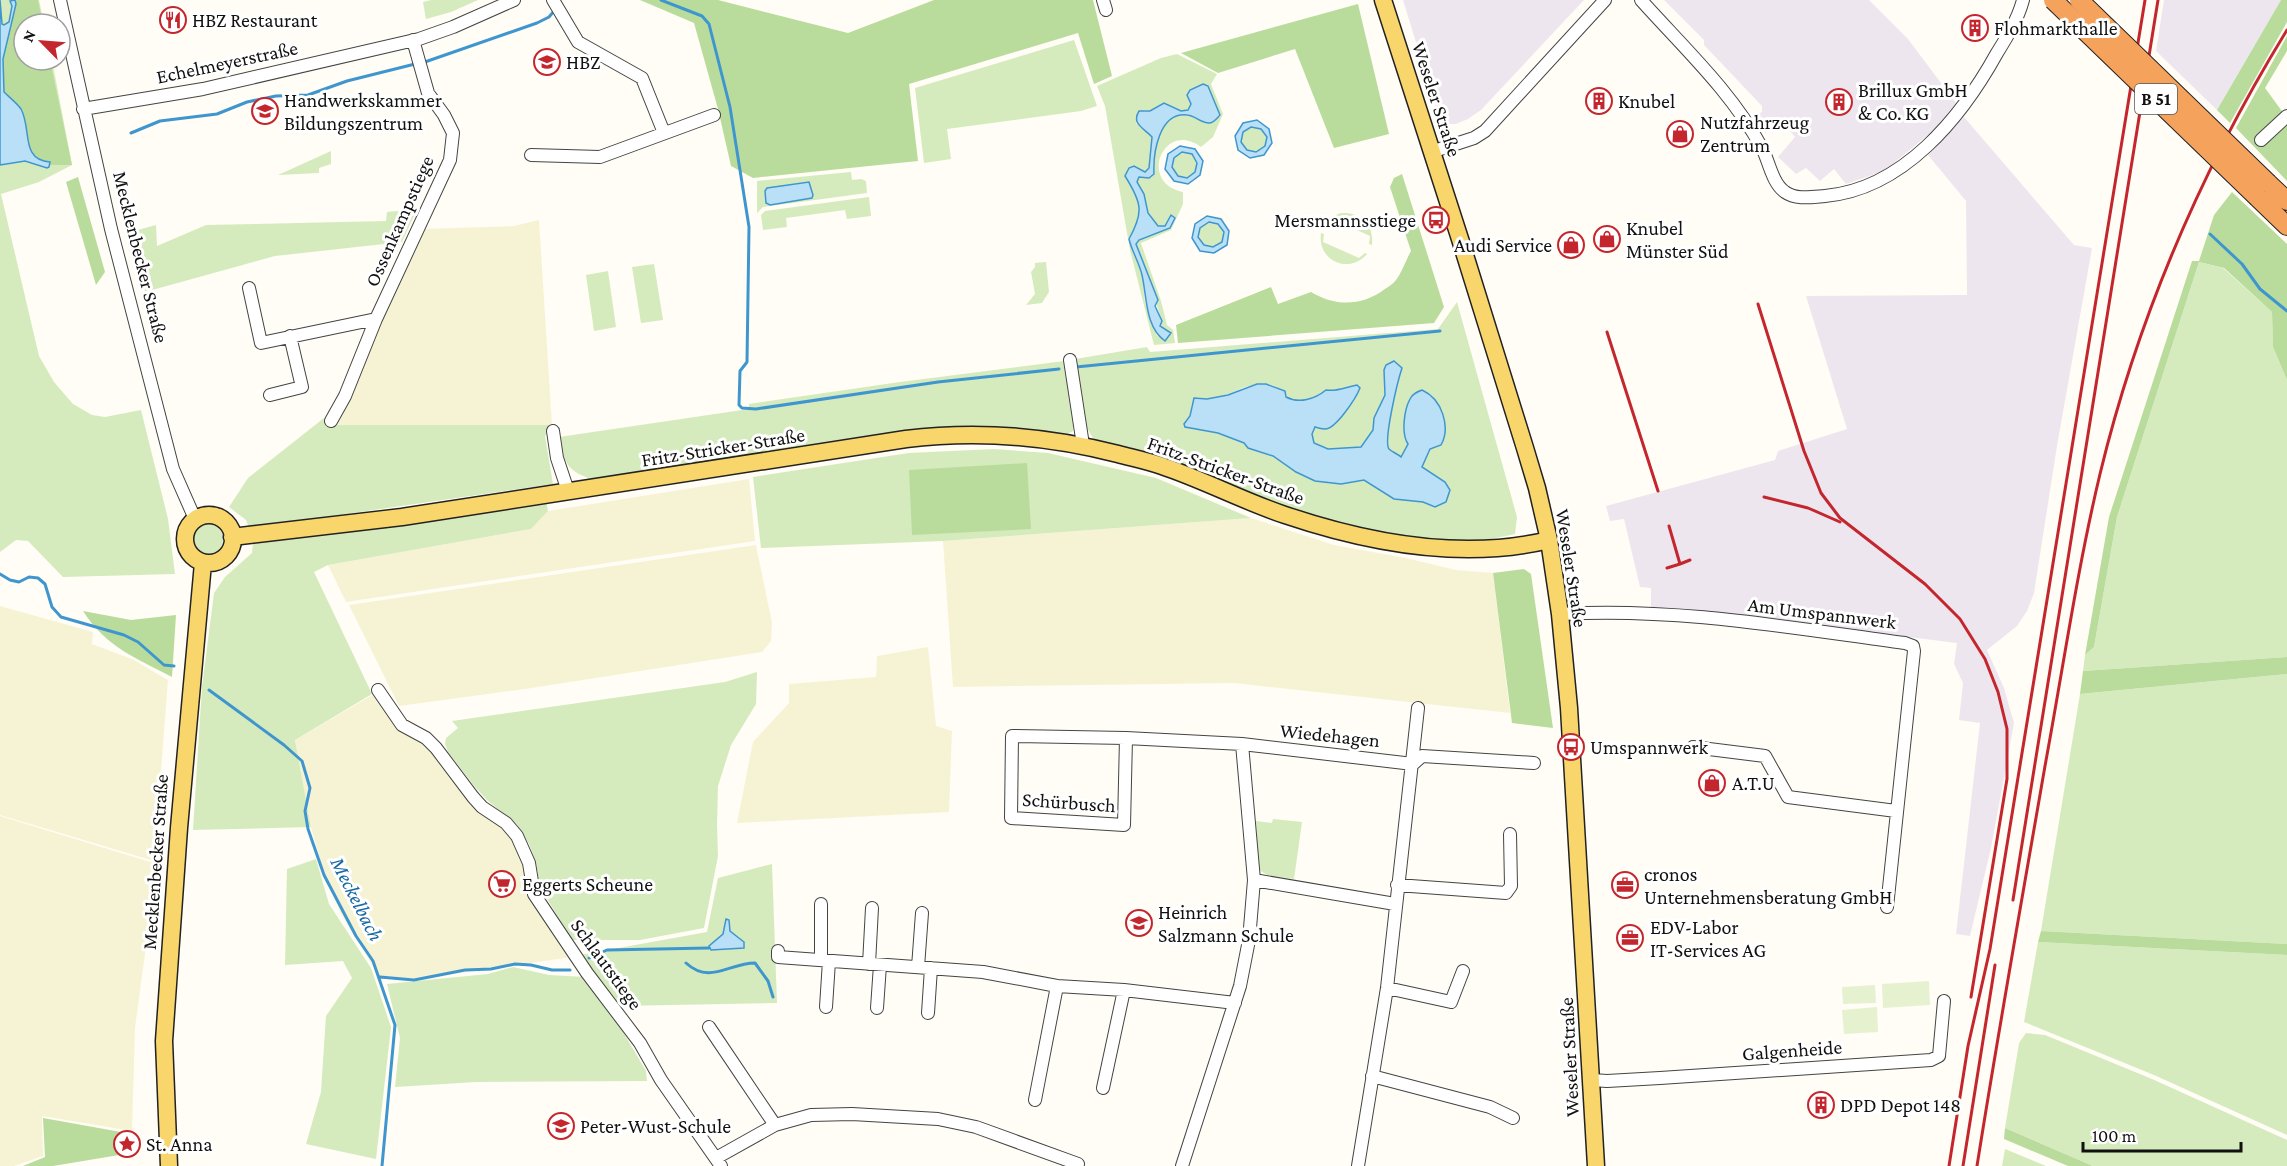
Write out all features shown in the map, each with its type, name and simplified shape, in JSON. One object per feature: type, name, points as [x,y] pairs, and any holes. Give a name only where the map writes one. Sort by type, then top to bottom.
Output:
[{"type":"highway","name":"B 51","points":[[2053,0],[2287,226]]},
{"type":"highway","name":"B 51","points":[[2079,0],[2287,201]]},
{"type":"main road","name":"Weseler Straße","points":[[1383,0],[1537,488],[1549,540],[1560,614],[1569,708],[1596,1166]]},
{"type":"main road","name":"Fritz-Stricker-Straße","points":[[232,537],[402,517],[941,435],[993,434],[1083,445],[1160,465],[1283,514],[1368,537],[1439,548],[1478,549],[1522,546],[1549,540]]},
{"type":"main road","points":[[204,516],[213,516],[223,520],[232,537],[231,547],[227,554],[212,563],[203,563],[194,558],[188,552],[185,543],[189,526],[195,519],[204,516]]},
{"type":"main road","name":"Mecklenbecker Straße","points":[[170,1166],[164,1041],[179,828],[203,563]]},
{"type":"street","name":"Mecklenbecker Straße","points":[[60,0],[111,229],[173,469],[195,519]]},
{"type":"street","points":[[413,40],[453,27],[514,0]]},
{"type":"street","points":[[1431,152],[1474,138],[1485,130],[1605,0]]},
{"type":"street","points":[[1641,0],[1735,103],[1762,149],[1779,186],[1792,196],[1801,197],[1845,194],[1874,183],[1899,169],[1923,148],[1943,129],[1985,75],[2023,0]]},
{"type":"street","points":[[556,5],[578,42],[642,78],[664,133]]},
{"type":"street","name":"Echelmeyerstraße","points":[[83,109],[203,89],[413,40]]},
{"type":"street","name":"Ossenkampstiege","points":[[331,421],[345,396],[376,319],[450,160],[453,133],[444,115],[428,93],[413,40]]},
{"type":"street","points":[[531,155],[600,156],[714,115]]},
{"type":"street","points":[[2260,140],[2287,116]]},
{"type":"street","name":"Ossenkampstiege","points":[[249,288],[261,343],[376,319]]},
{"type":"street","points":[[270,395],[302,387],[291,336]]},
{"type":"street","points":[[1070,360],[1083,445]]},
{"type":"street","points":[[553,431],[556,458],[568,491]]},
{"type":"street","name":"Am Umspannwerk","points":[[1560,614],[1659,613],[1905,643],[1913,646],[1887,907]]},
{"type":"street","name":"Schlautstiege","points":[[378,690],[402,724],[426,738],[482,807],[506,823],[517,836],[529,864],[534,894],[586,973],[640,1043],[661,1080],[719,1162],[775,1125],[811,1115],[852,1114],[938,1119],[976,1127],[1078,1164]]},
{"type":"street","points":[[1358,1166],[1387,988],[1418,708]]},
{"type":"street","name":"Schürbusch","points":[[1126,738],[1124,825],[1011,818],[1012,736],[1126,738],[1242,744]]},
{"type":"street","points":[[1182,1166],[1235,1002],[1249,940],[1254,880],[1242,744]]},
{"type":"street","name":"Wiedehagen","points":[[1242,744],[1413,764],[1422,756],[1534,763]]},
{"type":"street","points":[[1693,747],[1765,756],[1788,797],[1896,812]]},
{"type":"street","points":[[1397,885],[1506,893],[1511,886],[1510,834]]},
{"type":"street","points":[[1254,880],[1395,904]]},
{"type":"street","points":[[821,904],[826,1007]]},
{"type":"street","points":[[872,908],[877,1008]]},
{"type":"street","points":[[922,913],[928,1013]]},
{"type":"street","points":[[778,951],[778,957],[983,972],[1057,986],[1124,990],[1235,1002]]},
{"type":"street","points":[[1387,988],[1451,1002],[1463,971]]},
{"type":"street","points":[[1035,1100],[1057,986]]},
{"type":"street","points":[[1103,1088],[1124,990]]},
{"type":"street","name":"Galgenheide","points":[[1592,1080],[1660,1078],[1931,1060],[1939,1056],[1944,1001]]},
{"type":"street","points":[[709,1027],[775,1125]]},
{"type":"street","points":[[1372,1076],[1490,1107],[1513,1118]]},
{"type":"shaded area","points":[[1403,0],[1584,0],[1481,110],[1456,124],[1446,124],[1440,120]]},
{"type":"shaded area","points":[[1664,0],[1869,0],[1908,39],[1956,103],[1934,130],[1884,171],[1846,184],[1834,169],[1820,181],[1806,168],[1796,174],[1778,157],[1795,137],[1781,120],[1765,133],[1754,116],[1762,112],[1762,106],[1704,45],[1704,40]]},
{"type":"shaded area","points":[[2164,0],[2281,0],[2217,110],[2156,51]]},
{"type":"shaded area","points":[[1964,117],[2074,245],[2092,248],[2034,593],[2027,611],[2017,626],[1987,650],[2004,688],[2014,723],[1991,848],[1970,936],[1956,934],[1980,723],[1959,720],[1963,683],[1954,664],[1957,643],[1747,617],[1651,608],[1651,588],[1640,587],[1624,519],[1610,521],[1606,506],[1775,460],[1778,451],[1847,429],[1806,296],[1967,295],[1966,201],[1928,155]]},
{"type":"shaded area","points":[[539,220],[552,425],[334,425],[421,229],[514,226]]},
{"type":"shaded area","points":[[749,479],[755,541],[346,602],[328,565],[531,529],[548,511]]},
{"type":"shaded area","points":[[1251,518],[1334,545],[1456,570],[1493,573],[1510,713],[1234,683],[953,687],[943,541]]},
{"type":"shaded area","points":[[756,545],[772,623],[771,641],[762,652],[525,689],[399,706],[349,605]]},
{"type":"shaded area","points":[[0,606],[93,632],[92,644],[134,660],[168,680],[154,861],[0,815]]},
{"type":"shaded area","points":[[928,647],[936,726],[952,731],[949,812],[737,823],[753,742],[789,703],[789,684],[876,677],[877,656]]},
{"type":"shaded area","points":[[376,693],[423,739],[514,837],[572,957],[419,979],[379,976],[341,914],[323,870],[311,827],[295,740]]},
{"type":"shaded area","points":[[0,816],[157,864],[135,1028],[132,1131],[42,1116],[43,1156],[14,1166],[0,1166]]},
{"type":"green space","points":[[0,0],[39,0],[42,12],[12,12],[12,72],[54,72],[72,165],[39,182],[1,194],[39,356],[54,382],[73,404],[92,415],[105,417],[141,410],[168,519],[175,574],[63,577],[28,541],[16,540],[0,552]]},
{"type":"green space","points":[[15,0],[38,0],[40,12],[14,12]]},
{"type":"green space","points":[[478,0],[451,12],[426,19],[423,2]]},
{"type":"green space","points":[[640,0],[718,0],[848,33],[934,0],[1093,0],[1112,76],[1094,84],[1078,33],[909,84],[918,161],[753,178],[731,166],[694,23]]},
{"type":"green space","points":[[2281,0],[2287,0],[2287,22],[2230,123],[2217,110]]},
{"type":"green space","points":[[1358,4],[1389,134],[1334,148],[1295,49],[1218,73],[1181,53]]},
{"type":"green space","points":[[12,21],[12,72],[53,72],[72,165],[50,165],[50,162],[41,162],[33,155],[20,109],[4,92],[3,59]]},
{"type":"green space","points":[[2287,36],[2287,51],[2265,88],[2287,118],[2287,181],[2236,128]]},
{"type":"green space","points":[[1074,40],[1097,106],[1081,111],[947,129],[951,159],[924,163],[915,88]]},
{"type":"green space","points":[[1177,54],[1217,74],[1211,84],[1223,114],[1213,137],[1201,147],[1188,141],[1176,141],[1167,147],[1161,156],[1159,166],[1161,177],[1169,186],[1183,192],[1183,204],[1171,230],[1141,243],[1167,325],[1173,330],[1175,343],[1154,345],[1130,250],[1105,106],[1097,86],[1161,58]],"holes":[[[1187,95],[1208,123],[1186,115],[1169,120],[1163,127],[1156,146],[1154,174],[1139,177],[1137,183],[1143,193],[1152,220],[1158,225],[1170,228],[1139,240],[1136,244],[1162,321],[1157,336],[1145,302],[1142,276],[1129,239],[1138,221],[1139,207],[1135,193],[1125,176],[1145,172],[1149,168],[1152,137],[1136,123],[1145,110],[1150,111],[1164,103],[1181,111],[1188,110],[1191,104]]]},
{"type":"green space","points":[[1254,126],[1263,130],[1267,139],[1263,148],[1254,152],[1245,148],[1241,139],[1245,130]]},
{"type":"green space","points":[[331,151],[331,164],[319,168],[319,173],[278,175]]},
{"type":"green space","points":[[1185,152],[1194,156],[1198,165],[1194,174],[1185,178],[1176,174],[1172,165],[1176,156]]},
{"type":"green space","points":[[851,172],[852,180],[866,181],[867,193],[763,207],[757,213],[757,181]]},
{"type":"green space","points":[[1402,174],[1444,307],[1434,323],[1178,343],[1176,325],[1271,287],[1278,304],[1311,292],[1339,302],[1358,301],[1376,295],[1391,285],[1398,277],[1411,251],[1390,187],[1394,178]]},
{"type":"green space","points":[[78,177],[105,272],[96,285],[66,182]]},
{"type":"green space","points":[[2232,192],[2287,244],[2287,380],[2273,347],[2272,312],[2224,268],[2199,262],[2117,517],[2094,647],[2085,655],[2109,517],[2192,261],[2199,261],[2214,215]]},
{"type":"green space","points":[[869,197],[871,216],[847,219],[845,210],[786,218],[787,227],[763,230],[761,215],[765,211]]},
{"type":"green space","points":[[417,209],[402,242],[275,256],[145,292],[130,232],[156,225],[157,246],[206,225],[386,221],[387,212]]},
{"type":"green space","points":[[1341,213],[1355,215],[1365,221],[1371,231],[1372,245],[1369,244],[1370,236],[1333,219],[1328,225],[1325,224],[1333,216]]},
{"type":"green space","points":[[1211,222],[1220,226],[1224,235],[1220,244],[1211,248],[1202,244],[1198,235],[1202,226]]},
{"type":"green space","points":[[1321,233],[1324,234],[1323,242],[1359,258],[1367,254],[1352,264],[1336,262],[1324,251]]},
{"type":"green space","points":[[1046,262],[1049,292],[1042,303],[1026,305],[1035,294],[1031,272],[1035,263]]},
{"type":"green space","points":[[2199,262],[2223,268],[2272,312],[2273,347],[2287,380],[2287,657],[2083,671],[2085,655],[2094,647],[2117,517]]},
{"type":"green space","points":[[654,264],[663,320],[641,323],[632,267]]},
{"type":"green space","points":[[608,271],[616,327],[594,331],[586,275]]},
{"type":"green space","points":[[1457,302],[1517,517],[1515,534],[1480,540],[1445,541],[1411,539],[1341,525],[1095,441],[1086,427],[1075,359],[1147,347],[1150,352],[1438,329]],"holes":[[[1394,362],[1402,369],[1392,410],[1388,435],[1389,449],[1401,457],[1408,444],[1405,440],[1405,415],[1441,445],[1430,449],[1422,468],[1445,482],[1435,507],[1423,502],[1394,499],[1364,480],[1341,484],[1315,481],[1296,472],[1273,456],[1248,448],[1218,433],[1190,429],[1186,420],[1190,416],[1192,403],[1199,398],[1216,398],[1258,384],[1273,386],[1284,391],[1286,397],[1296,400],[1312,398],[1326,390],[1335,392],[1343,388],[1347,411],[1330,427],[1315,427],[1312,434],[1314,443],[1328,449],[1361,447],[1373,430],[1374,418],[1385,395],[1386,365]]]},
{"type":"green space","points":[[1064,361],[1074,422],[1073,431],[1061,437],[993,428],[597,481],[569,467],[563,455],[559,437],[749,409],[749,404]]},
{"type":"green space","points":[[324,418],[335,425],[552,425],[545,436],[553,484],[249,528],[246,520],[229,507],[248,478]]},
{"type":"green space","points":[[994,449],[1048,453],[1156,478],[1251,518],[943,541],[761,548],[753,477],[909,453]]},
{"type":"green space","points":[[1027,463],[1031,529],[912,535],[909,470]]},
{"type":"green space","points":[[546,501],[548,511],[531,529],[328,565],[314,572],[372,694],[295,740],[311,827],[193,830],[202,687],[214,593],[225,577],[252,553],[253,542]]},
{"type":"green space","points":[[208,524],[219,528],[223,539],[219,550],[208,554],[197,550],[193,539],[197,528]]},
{"type":"green space","points":[[1524,569],[1531,574],[1553,728],[1512,723],[1493,573]]},
{"type":"green space","points":[[83,611],[131,620],[176,615],[172,677],[112,643]]},
{"type":"green space","points":[[2287,657],[2287,674],[2080,694],[2083,671]]},
{"type":"green space","points":[[757,672],[756,704],[731,745],[718,786],[718,856],[704,928],[640,940],[572,940],[540,887],[536,863],[529,844],[516,824],[487,800],[448,752],[445,744],[446,738],[458,728],[452,721],[725,682]]},
{"type":"green space","points":[[2287,674],[2287,944],[2041,931],[2080,694]]},
{"type":"green space","points":[[1273,819],[1302,822],[1294,879],[1267,875],[1258,869],[1256,821],[1272,823]]},
{"type":"green space","points":[[316,859],[329,904],[371,968],[391,1027],[376,1159],[306,1144],[321,1092],[326,1016],[352,978],[343,961],[285,965],[287,869]]},
{"type":"green space","points":[[772,864],[777,1003],[618,1006],[580,955],[707,932],[718,878]]},
{"type":"green space","points":[[2041,931],[2287,944],[2287,955],[2038,942]]},
{"type":"green space","points":[[2038,942],[2287,955],[2287,1135],[2154,1075],[2024,1022]]},
{"type":"green space","points":[[513,967],[549,975],[585,977],[609,1008],[646,1071],[647,1081],[476,1082],[395,1087],[400,1038],[387,984],[488,974]]},
{"type":"green space","points":[[1929,981],[1930,1005],[1883,1008],[1882,984]]},
{"type":"green space","points":[[1875,985],[1876,1003],[1843,1004],[1842,987]]},
{"type":"green space","points":[[1877,1007],[1878,1032],[1844,1034],[1842,1010]]},
{"type":"green space","points":[[2026,1033],[2045,1035],[2152,1079],[2287,1140],[2287,1166],[2093,1166],[2005,1128],[2019,1043]]},
{"type":"green space","points":[[43,1118],[132,1134],[125,1154],[53,1166],[23,1166],[45,1157]]},
{"type":"green space","points":[[2005,1128],[2093,1166],[2068,1166],[2004,1139]]},
{"type":"green space","points":[[2005,1149],[2046,1166],[2002,1166]]},
{"type":"water","points":[[0,0],[2,24],[4,25],[9,22],[12,6],[10,1],[15,0],[3,59],[4,92],[21,109],[28,142],[34,156],[50,162],[47,168],[25,161],[0,165]]},
{"type":"water","points":[[1203,84],[1208,86],[1220,115],[1209,123],[1187,115],[1170,120],[1164,127],[1157,145],[1154,174],[1149,178],[1139,177],[1137,182],[1144,194],[1148,213],[1158,226],[1165,226],[1171,215],[1175,218],[1170,228],[1139,240],[1136,244],[1158,300],[1155,306],[1162,321],[1160,326],[1171,333],[1165,341],[1158,335],[1150,320],[1142,275],[1129,239],[1137,222],[1139,208],[1135,193],[1125,176],[1129,168],[1134,166],[1145,172],[1149,168],[1152,137],[1137,123],[1139,111],[1150,111],[1164,103],[1181,111],[1188,110],[1191,104],[1187,95],[1190,90]]},
{"type":"water","points":[[1257,120],[1269,129],[1272,143],[1264,155],[1250,158],[1238,150],[1235,136],[1243,123]],"holes":[[[1251,127],[1261,129],[1267,137],[1265,146],[1256,152],[1247,150],[1241,142],[1243,132]]]},
{"type":"water","points":[[1180,146],[1195,149],[1203,161],[1200,175],[1188,184],[1174,181],[1165,169],[1168,154]],"holes":[[[1182,152],[1192,154],[1197,163],[1195,172],[1187,178],[1178,176],[1172,167],[1174,158]]]},
{"type":"water","points":[[809,182],[812,198],[770,205],[766,203],[767,188]]},
{"type":"water","points":[[1207,216],[1221,219],[1229,231],[1227,245],[1214,253],[1200,251],[1192,238],[1195,224]],"holes":[[[1209,222],[1218,224],[1224,232],[1222,242],[1213,247],[1204,245],[1198,237],[1200,228]]]},
{"type":"water","points":[[1394,361],[1402,368],[1389,423],[1389,449],[1401,457],[1408,444],[1404,428],[1405,415],[1410,399],[1415,393],[1422,390],[1429,394],[1443,414],[1444,438],[1441,445],[1430,449],[1422,467],[1445,482],[1450,490],[1446,502],[1435,507],[1423,502],[1394,499],[1364,480],[1341,484],[1315,481],[1296,472],[1273,456],[1248,448],[1244,443],[1218,433],[1185,427],[1184,424],[1190,416],[1194,398],[1207,399],[1228,395],[1257,384],[1266,384],[1285,391],[1286,397],[1301,400],[1317,396],[1326,390],[1338,390],[1357,385],[1360,388],[1358,393],[1340,419],[1329,428],[1315,427],[1312,434],[1314,443],[1328,449],[1361,447],[1373,430],[1374,418],[1385,395],[1384,370],[1386,365]]},
{"type":"water","points":[[726,919],[729,920],[730,931],[744,942],[744,948],[711,950],[709,946],[723,934]]},
{"type":"waterway","points":[[661,0],[702,16],[709,24],[730,107],[749,227],[747,362],[740,371],[739,405],[742,408],[756,409],[938,382],[1059,369]]},
{"type":"waterway","points":[[422,63],[537,23],[549,17],[554,11]]},
{"type":"waterway","points":[[131,133],[160,121],[217,114],[247,102],[276,96],[308,95],[347,81],[415,64]]},
{"type":"waterway","points":[[2210,234],[2242,264],[2260,289],[2287,311]]},
{"type":"waterway","points":[[1076,367],[1440,331]]},
{"type":"waterway","name":"Meckelbach","points":[[0,574],[19,582],[29,577],[38,578],[45,584],[52,607],[61,617],[124,635],[138,642],[164,665],[174,666]]},
{"type":"waterway","name":"Meckelbach","points":[[209,690],[302,761],[310,788],[305,811],[308,829],[324,875],[356,936],[373,961],[395,1025],[382,1166]]},
{"type":"waterway","points":[[589,958],[607,950],[709,948]]},
{"type":"waterway","points":[[686,963],[695,969],[712,973],[755,963],[768,981],[773,997]]},
{"type":"waterway","points":[[380,977],[414,980],[465,970],[491,969],[515,964],[552,970],[570,970]]},
{"type":"railway","points":[[1949,1166],[1968,1046],[1990,949],[2145,0]]},
{"type":"railway","points":[[2013,900],[2158,0]]},
{"type":"railway","points":[[1977,1166],[2077,583],[2100,474],[2116,415],[2133,358],[2176,244],[2228,135],[2287,30]]},
{"type":"railway","points":[[1758,304],[1804,451],[1821,493],[1840,518],[1925,584],[1960,619],[1985,659],[1998,692],[2007,729],[2007,779],[1971,997]]},
{"type":"railway","points":[[1607,332],[1658,491]]},
{"type":"railway","points":[[1764,497],[1808,508],[1840,522]]},
{"type":"railway","points":[[1669,526],[1680,564],[1690,560]]},
{"type":"railway","points":[[1667,568],[1680,564]]},
{"type":"railway","points":[[1963,1166],[1995,965]]},
{"type":"place","name":"HBZ Restaurant","points":[[173,20]]},
{"type":"place","name":"Flohmarkthalle","points":[[1975,28]]},
{"type":"place","name":"HBZ","points":[[547,62]]},
{"type":"place","name":"Knubel","points":[[1599,101]]},
{"type":"place","name":"Brillux GmbH & Co. KG","points":[[1839,102]]},
{"type":"place","name":"Handwerkskammer Bildungszentrum","points":[[265,111]]},
{"type":"place","name":"Nutzfahrzeug Zentrum","points":[[1680,134]]},
{"type":"place","name":"Mersmannsstiege","points":[[1436,220]]},
{"type":"place","name":"Knubel Münster Süd","points":[[1607,239]]},
{"type":"place","name":"Audi Service","points":[[1571,245]]},
{"type":"place","name":"Umspannwerk","points":[[1571,747]]},
{"type":"place","name":"A.T.U","points":[[1712,783]]},
{"type":"place","name":"Eggerts Scheune","points":[[502,884]]},
{"type":"place","name":"cronos Unternehmensberatung GmbH","points":[[1625,885]]},
{"type":"place","name":"Heinrich Salzmann Schule","points":[[1139,923]]},
{"type":"place","name":"EDV-Labor IT-Services AG","points":[[1630,938]]},
{"type":"place","name":"DPD Depot 148","points":[[1821,1105]]},
{"type":"place","name":"Peter-Wust-Schule","points":[[561,1126]]},
{"type":"place","name":"St. Anna","points":[[127,1144]]}]
